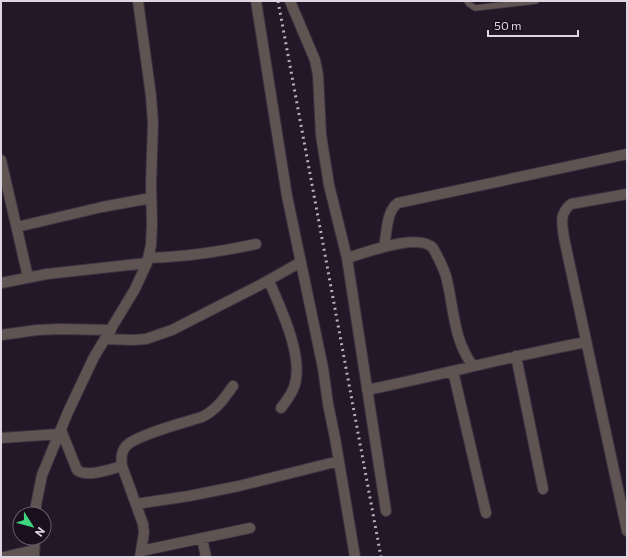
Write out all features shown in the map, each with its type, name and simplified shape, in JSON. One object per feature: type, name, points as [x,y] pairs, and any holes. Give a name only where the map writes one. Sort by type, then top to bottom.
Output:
[{"type":"street","points":[[36,506],[42,475],[84,376],[135,289],[147,260],[151,245],[152,224],[150,184],[153,123],[151,96],[138,1]]},
{"type":"street","points":[[256,1],[287,196],[317,337],[355,557]]},
{"type":"street","points":[[290,1],[315,60],[318,75],[321,135],[329,185],[346,258],[386,511]]},
{"type":"street","points":[[384,246],[391,211],[398,203],[627,154]]},
{"type":"street","points":[[1,160],[28,278]]},
{"type":"street","points":[[627,194],[571,204],[565,209],[562,215],[564,238],[627,531]]},
{"type":"street","points":[[17,227],[102,207],[151,198]]},
{"type":"street","points":[[346,258],[384,246],[426,242],[433,248],[446,276],[459,340],[463,352],[473,366]]},
{"type":"street","points":[[1,283],[47,274],[147,260],[183,257],[256,244]]},
{"type":"street","points":[[1,335],[37,330],[59,329],[108,335],[133,340],[150,337],[172,330],[268,281],[301,262]]},
{"type":"street","points":[[268,281],[288,328],[297,362],[297,376],[294,387],[281,408]]},
{"type":"street","points":[[367,390],[516,356],[586,342]]},
{"type":"street","points":[[516,356],[543,489]]},
{"type":"street","points":[[453,371],[486,513]]},
{"type":"street","points":[[233,386],[222,402],[210,414],[136,438],[131,441],[123,450],[121,457],[122,466],[143,524],[144,533],[140,554],[202,538],[250,528]]},
{"type":"street","points":[[1,438],[60,432]]},
{"type":"street","points":[[60,432],[77,470],[81,473],[91,473],[122,466]]},
{"type":"street","points":[[136,504],[189,496],[239,486],[339,461]]},
{"type":"street","points":[[202,538],[206,557]]},
{"type":"street","points":[[4,557],[34,553]]},
{"type":"lane","points":[[467,1],[475,8],[536,1]]},
{"type":"railway","points":[[278,1],[381,557]]}]
